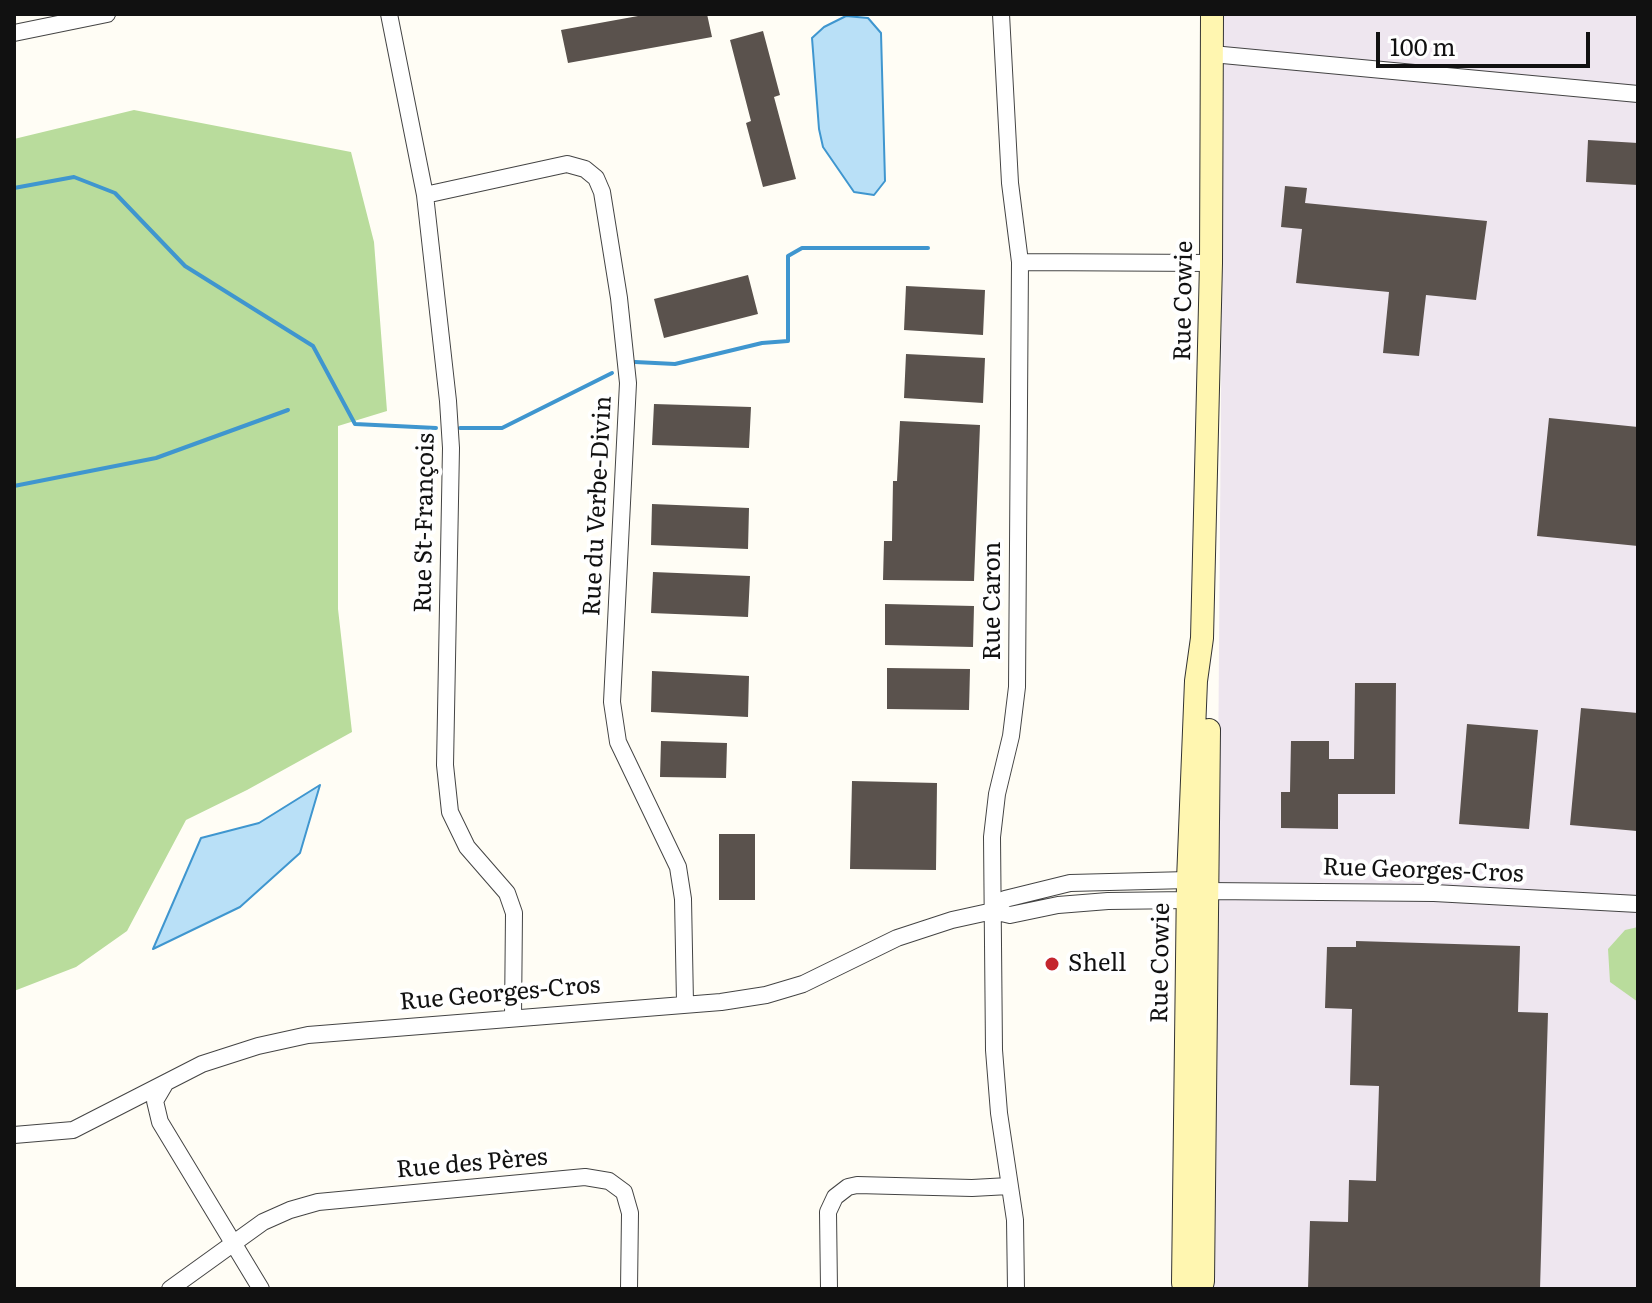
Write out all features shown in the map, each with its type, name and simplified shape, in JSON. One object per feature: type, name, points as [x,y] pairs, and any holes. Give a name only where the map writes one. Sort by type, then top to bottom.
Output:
[{"type":"main road","name":"Rue Cowie","points":[[1186,1289],[1183,1283],[1194,891],[1210,680],[1202,638],[1211,263],[1212,14]]},
{"type":"main road","name":"Rue Cowie","points":[[1194,891],[1201,1289]]},
{"type":"street","points":[[14,33],[107,14]]},
{"type":"street","name":"Rue St-François","points":[[389,14],[425,195],[448,401],[451,448],[445,765],[450,812],[467,847],[507,893],[514,913],[513,1017]]},
{"type":"street","name":"Rue Caron","points":[[1001,14],[1010,183],[1020,262],[1017,687],[992,837],[994,1050],[999,1113],[1015,1220],[1016,1289]]},
{"type":"street","points":[[1212,54],[1638,94]]},
{"type":"street","name":"Rue du Verbe-Divin","points":[[425,195],[567,164],[585,169],[596,178],[602,192],[619,298],[628,383],[612,702],[618,742],[678,867],[683,899],[685,1003]]},
{"type":"street","points":[[1020,262],[1211,263]]},
{"type":"street","name":"Rue Georges-Cros","points":[[993,911],[1005,899],[1070,883],[1194,891],[1434,893],[1638,904]]},
{"type":"street","points":[[1088,883],[1090,902]]},
{"type":"street","name":"Rue Georges-Cros","points":[[14,1135],[73,1130],[202,1064],[258,1046],[308,1035],[721,1002],[766,995],[803,984],[897,938],[952,920],[993,911],[1010,915],[1090,902],[1194,891]]},
{"type":"street","points":[[166,1083],[155,1101],[160,1122],[261,1289]]},
{"type":"street","name":"Rue des Pères","points":[[233,1243],[263,1222],[318,1202],[585,1177],[609,1181],[624,1192],[630,1213],[629,1289]]},
{"type":"street","points":[[829,1289],[828,1212],[835,1197],[848,1187],[1009,1186]]},
{"type":"street","points":[[170,1289],[233,1243]]},
{"type":"shaded area","points":[[1224,14],[1638,14],[1638,1289],[1214,1289]]},
{"type":"green space","points":[[134,110],[351,152],[374,242],[387,411],[338,426],[338,609],[352,732],[186,820],[127,931],[76,967],[14,991],[14,139]]},
{"type":"green space","points":[[1638,927],[1638,1002],[1610,982],[1608,949],[1625,930]]},
{"type":"water","points":[[846,16],[868,18],[881,33],[885,181],[874,195],[854,192],[823,147],[819,129],[812,38],[824,27]]},
{"type":"water","points":[[320,785],[300,853],[240,907],[153,949],[201,838],[259,823]]},
{"type":"building","points":[[649,14],[707,14],[712,37],[568,63],[561,30]]},
{"type":"building","points":[[763,31],[780,95],[774,97],[796,179],[763,187],[746,123],[751,121],[730,40]]},
{"type":"building","points":[[1588,140],[1638,143],[1638,185],[1586,182]]},
{"type":"building","points":[[1285,186],[1307,188],[1305,203],[1487,221],[1476,300],[1426,295],[1419,356],[1383,353],[1389,292],[1296,283],[1302,229],[1281,227]]},
{"type":"building","points":[[748,275],[758,314],[664,338],[654,299]]},
{"type":"building","points":[[906,286],[985,290],[983,335],[904,330]]},
{"type":"building","points":[[906,354],[985,358],[983,403],[904,398]]},
{"type":"building","points":[[654,404],[751,407],[749,448],[652,445]]},
{"type":"building","points":[[1549,418],[1638,427],[1638,546],[1537,536]]},
{"type":"building","points":[[900,421],[980,425],[974,581],[883,580],[884,541],[892,541],[893,481],[897,481]]},
{"type":"building","points":[[652,504],[749,508],[748,549],[651,545]]},
{"type":"building","points":[[653,572],[750,576],[748,617],[651,613]]},
{"type":"building","points":[[885,604],[974,606],[973,647],[885,645]]},
{"type":"building","points":[[887,668],[970,669],[969,710],[887,709]]},
{"type":"building","points":[[652,671],[749,676],[748,717],[651,712]]},
{"type":"building","points":[[1355,683],[1396,683],[1395,794],[1338,794],[1338,829],[1281,828],[1281,792],[1290,792],[1291,741],[1329,741],[1329,759],[1354,759]]},
{"type":"building","points":[[1581,708],[1638,713],[1637,831],[1570,825]]},
{"type":"building","points":[[1467,724],[1538,730],[1529,829],[1459,824]]},
{"type":"building","points":[[661,741],[727,743],[726,778],[660,777]]},
{"type":"building","points":[[852,781],[937,783],[936,870],[850,869]]},
{"type":"building","points":[[719,834],[755,834],[755,900],[719,900]]},
{"type":"building","points":[[1356,941],[1520,946],[1518,1012],[1548,1013],[1540,1289],[1308,1289],[1310,1221],[1348,1222],[1349,1180],[1376,1181],[1379,1086],[1350,1085],[1352,1009],[1325,1008],[1327,947],[1356,947]]},
{"type":"waterway","points":[[14,188],[74,177],[115,193],[185,266],[313,346],[355,424],[436,428]]},
{"type":"waterway","points":[[635,362],[675,364],[762,343],[788,341],[788,256],[802,248],[928,248]]},
{"type":"waterway","points":[[460,428],[502,428],[612,373]]},
{"type":"waterway","points":[[14,486],[156,458],[288,410]]},
{"type":"place","name":"Shell","points":[[1052,964]]}]
